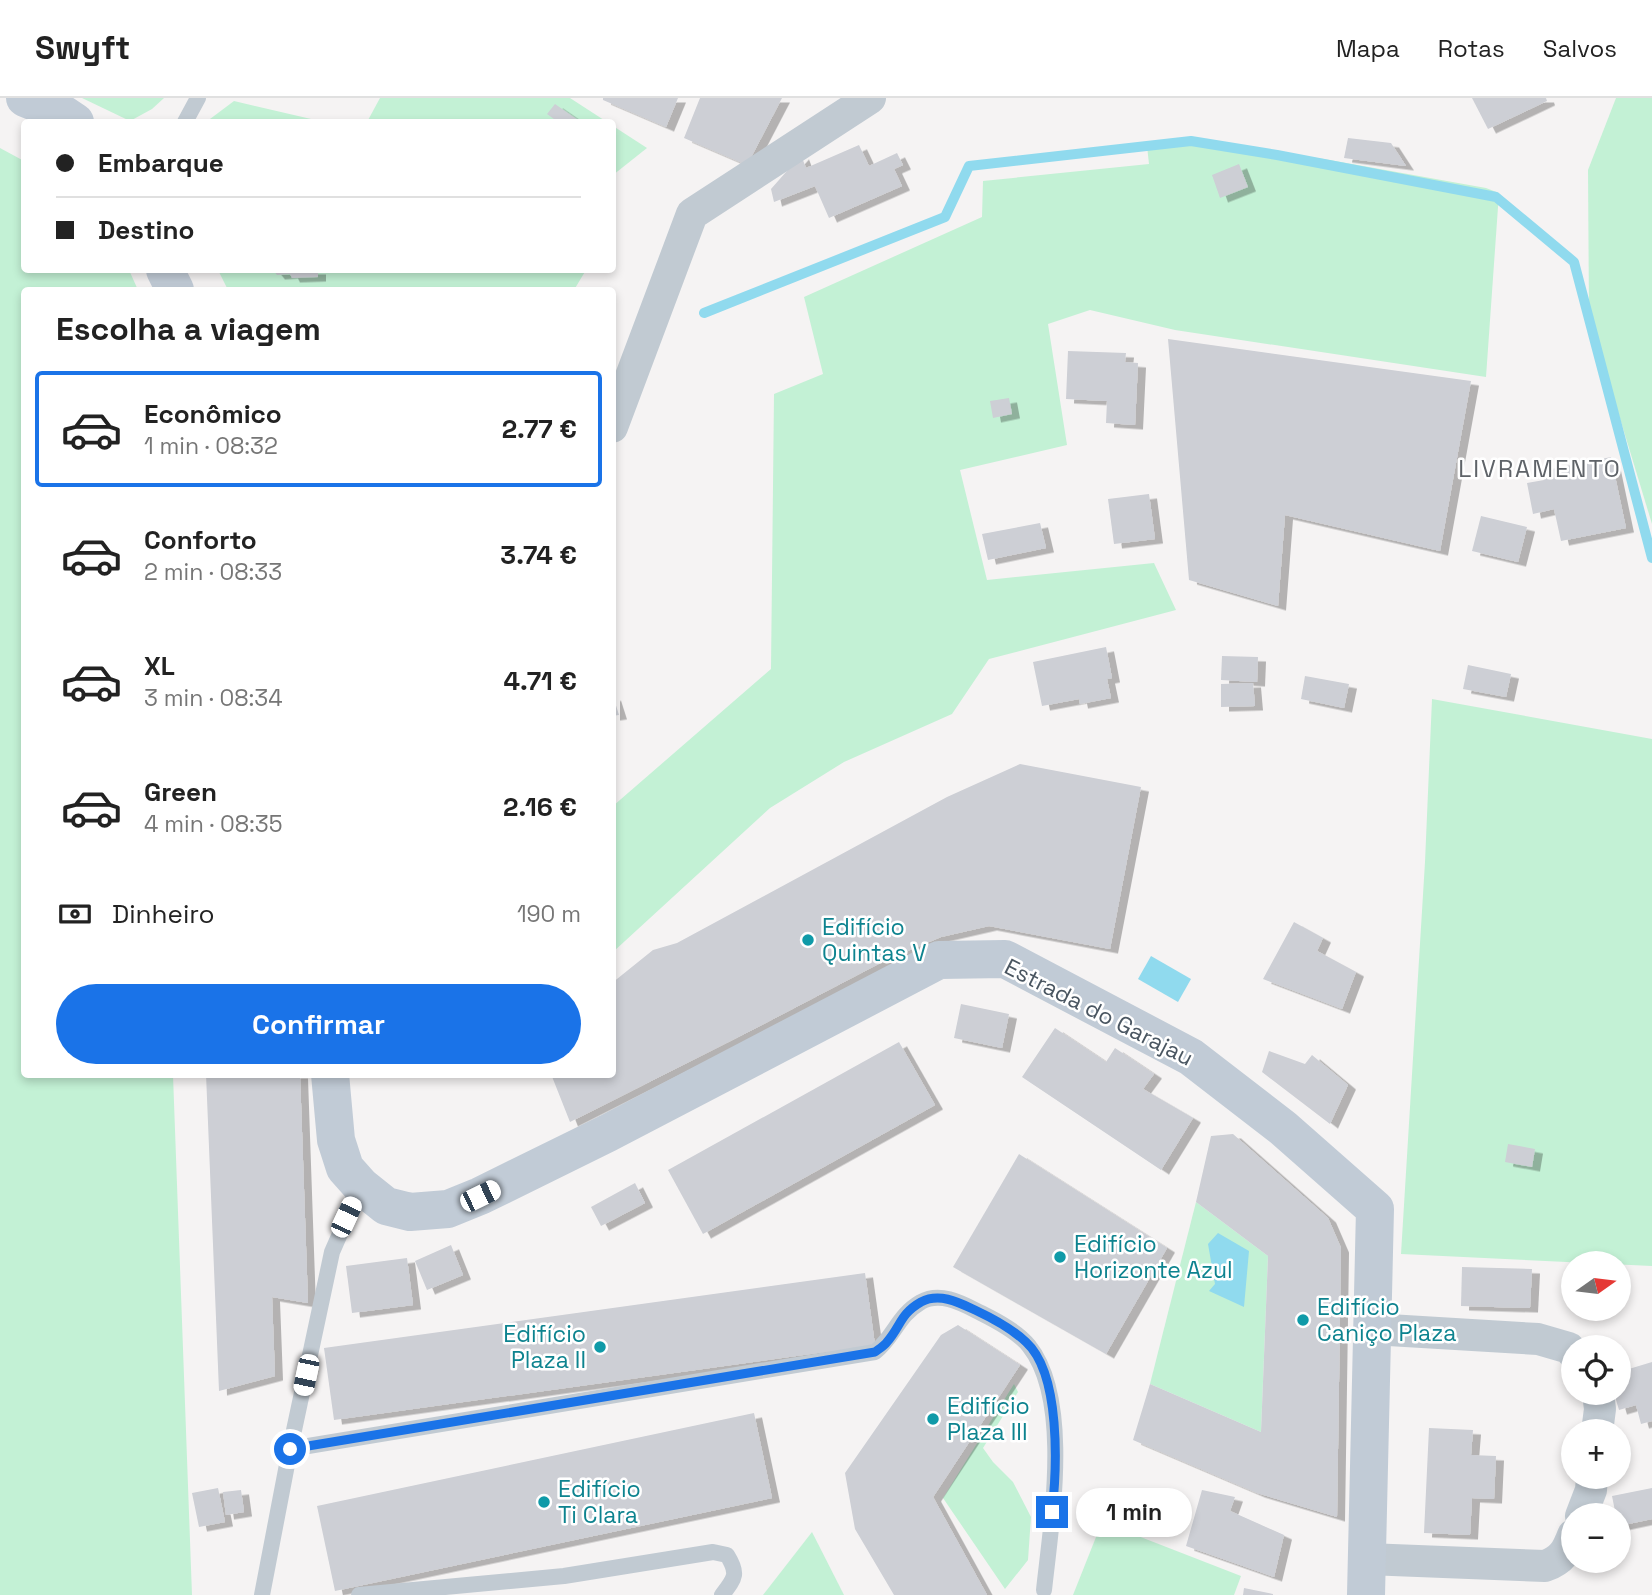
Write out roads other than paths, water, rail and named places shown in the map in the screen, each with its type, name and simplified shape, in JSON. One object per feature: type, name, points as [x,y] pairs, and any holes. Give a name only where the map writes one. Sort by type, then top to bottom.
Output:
[{"type":"street","points":[[25,98],[68,117]]},
{"type":"street","points":[[616,416],[692,214],[870,98]]},
{"type":"street","name":"Estrada do Garajau","points":[[330,1078],[336,1140],[345,1168],[361,1186],[386,1206],[410,1212],[448,1209],[608,1133],[939,960],[1005,959],[1191,1057],[1283,1128],[1375,1209],[1366,1577]]},
{"type":"street","points":[[1372,1329],[1538,1339],[1561,1346]]},
{"type":"street","points":[[1366,1577],[1545,1566],[1561,1558]]},
{"type":"lane","points":[[187,119],[198,98]]},
{"type":"lane","points":[[262,1595],[332,1252],[361,1186]]},
{"type":"lane","points":[[290,1449],[875,1352],[887,1342],[902,1317],[923,1301],[939,1298],[955,1300],[995,1320],[1027,1343],[1039,1360],[1052,1397],[1055,1486],[1044,1590]]},
{"type":"lane","points":[[359,1595],[564,1576],[713,1552],[727,1555],[734,1566],[734,1580],[722,1595]]},
{"type":"water","points":[[1151,956],[1191,979],[1178,1002],[1138,979]]},
{"type":"water","points":[[1218,1233],[1249,1251],[1244,1307],[1209,1291],[1215,1284],[1208,1244]]},
{"type":"waterway","points":[[704,313],[945,217],[969,166],[1191,141],[1496,197],[1574,262],[1652,558]]},
{"type":"place","name":"Edifício Quintas V","points":[[808,940]]},
{"type":"place","name":"Edifício Horizonte Azul","points":[[1060,1257]]},
{"type":"place","name":"Edifício Caniço Plaza","points":[[1303,1320]]},
{"type":"place","name":"Edifício Plaza II","points":[[600,1347]]},
{"type":"place","name":"Edifício Plaza III","points":[[933,1419]]},
{"type":"place","name":"Edifício Ti Clara","points":[[544,1502]]},
{"type":"district","name":"LIVRAMENTO","points":[[1540,468]]}]
